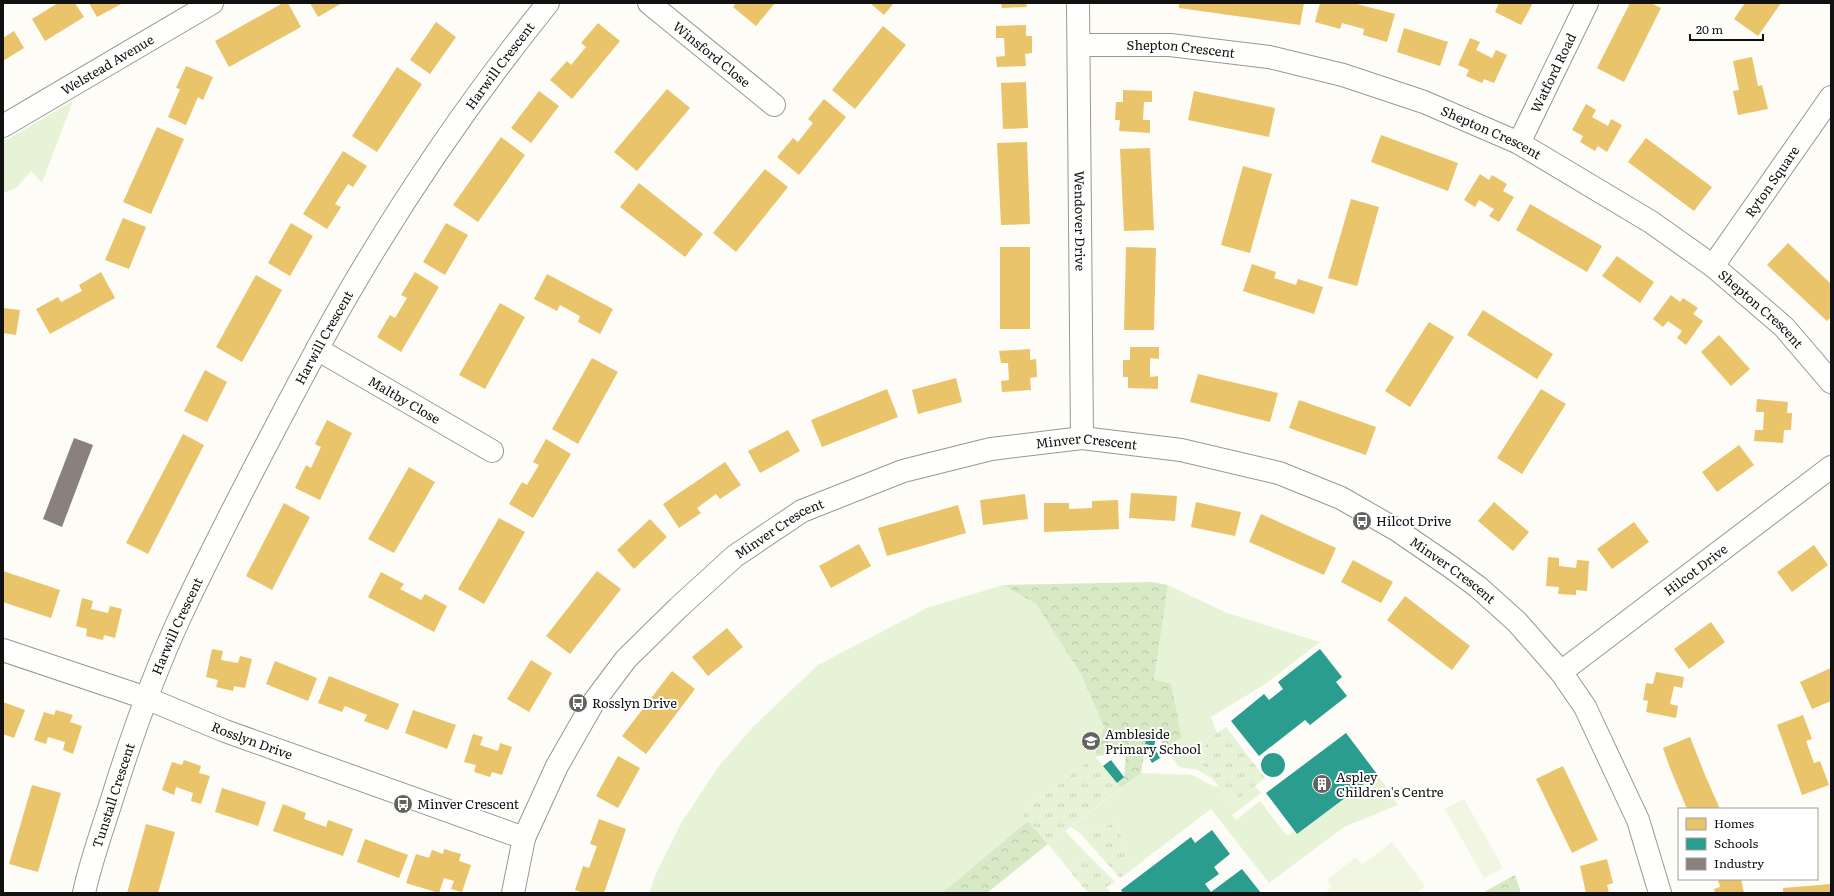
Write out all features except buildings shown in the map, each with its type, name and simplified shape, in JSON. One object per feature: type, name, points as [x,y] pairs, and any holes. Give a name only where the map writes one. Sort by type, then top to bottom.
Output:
[{"type":"street","name":"Welstead Avenue","points":[[3,126],[212,3]]},
{"type":"street","name":"Harwill Crescent","points":[[146,698],[180,617],[222,529],[317,349],[355,282],[412,189],[518,40],[548,3]]},
{"type":"street","name":"Winsford Close","points":[[649,3],[774,106]]},
{"type":"street","name":"Wendover Drive","points":[[1078,3],[1082,438]]},
{"type":"street","name":"Watford Road","points":[[1519,143],[1587,3]]},
{"type":"street","name":"Shepton Crescent","points":[[1079,45],[1170,45],[1269,57],[1343,75],[1424,102],[1519,143],[1651,222],[1712,266],[1784,327],[1831,382]]},
{"type":"street","name":"Ryton Square","points":[[1712,266],[1831,96]]},
{"type":"street","name":"Maltby Close","points":[[317,349],[492,451]]},
{"type":"street","name":"Minver Crescent","points":[[513,893],[524,838],[557,766],[590,710],[626,659],[679,607],[736,556],[802,511],[903,471],[991,449],[1082,438],[1181,450],[1279,473],[1341,498],[1397,530],[1478,587],[1517,622],[1561,672],[1585,707],[1638,820],[1660,893]]},
{"type":"street","name":"Hilcot Drive","points":[[1561,672],[1831,467]]},
{"type":"street","name":"Rosslyn Drive","points":[[3,650],[146,698],[225,731],[524,838]]},
{"type":"street","name":"Tunstall Crescent","points":[[84,893],[89,871],[146,698]]},
{"type":"green space","points":[[73,101],[42,183],[31,171],[16,188],[3,193],[3,142]]},
{"type":"green space","points":[[1152,582],[1168,585],[1154,680],[1171,683],[1182,737],[1166,749],[1160,740],[1147,737],[1141,773],[1121,788],[1117,783],[1124,777],[1126,753],[1095,756],[1104,727],[1082,676],[1036,604],[1003,585]]},
{"type":"green space","points":[[1003,585],[1036,604],[1082,676],[1104,727],[1095,756],[1021,813],[1028,821],[942,893],[649,893],[656,874],[680,825],[718,767],[755,725],[818,665],[927,608]]},
{"type":"green space","points":[[1168,585],[1227,613],[1320,642],[1264,685],[1211,717],[1217,733],[1207,739],[1201,763],[1214,780],[1198,770],[1179,767],[1166,749],[1182,737],[1171,683],[1154,680]]},
{"type":"green space","points":[[1226,727],[1265,778],[1232,804],[1201,763],[1207,739]]},
{"type":"green space","points":[[1095,756],[1121,788],[1048,844],[1021,813]]},
{"type":"green space","points":[[1141,773],[1192,775],[1215,787],[1218,786],[1232,804],[1255,786],[1261,793],[1232,815],[1236,820],[1260,801],[1287,836],[1294,831],[1297,834],[1377,774],[1398,805],[1344,827],[1269,883],[1211,809],[1131,870],[1117,823],[1080,833],[1071,827]]},
{"type":"green space","points":[[1464,799],[1503,868],[1484,878],[1445,809]]},
{"type":"green space","points":[[1028,821],[1048,844],[987,893],[942,893]]},
{"type":"green space","points":[[1117,823],[1131,870],[1120,878],[1080,833]]},
{"type":"green space","points":[[1065,831],[1088,855],[1069,870],[1048,844]]},
{"type":"green space","points":[[1392,842],[1425,886],[1416,893],[1324,893],[1332,887],[1327,880],[1356,857],[1362,865]]},
{"type":"green space","points":[[1088,855],[1115,882],[1106,887],[1111,893],[1088,893],[1069,870]]},
{"type":"green space","points":[[1515,875],[1521,893],[1482,893]]},
{"type":"place","name":"Hilcot Drive","points":[[1362,521]]},
{"type":"place","name":"Rosslyn Drive","points":[[578,703]]},
{"type":"place","name":"Ambleside Primary School","points":[[1091,741]]},
{"type":"place","name":"Aspley Children's Centre","points":[[1322,784]]},
{"type":"place","name":"Minver Crescent","points":[[403,804]]}]
